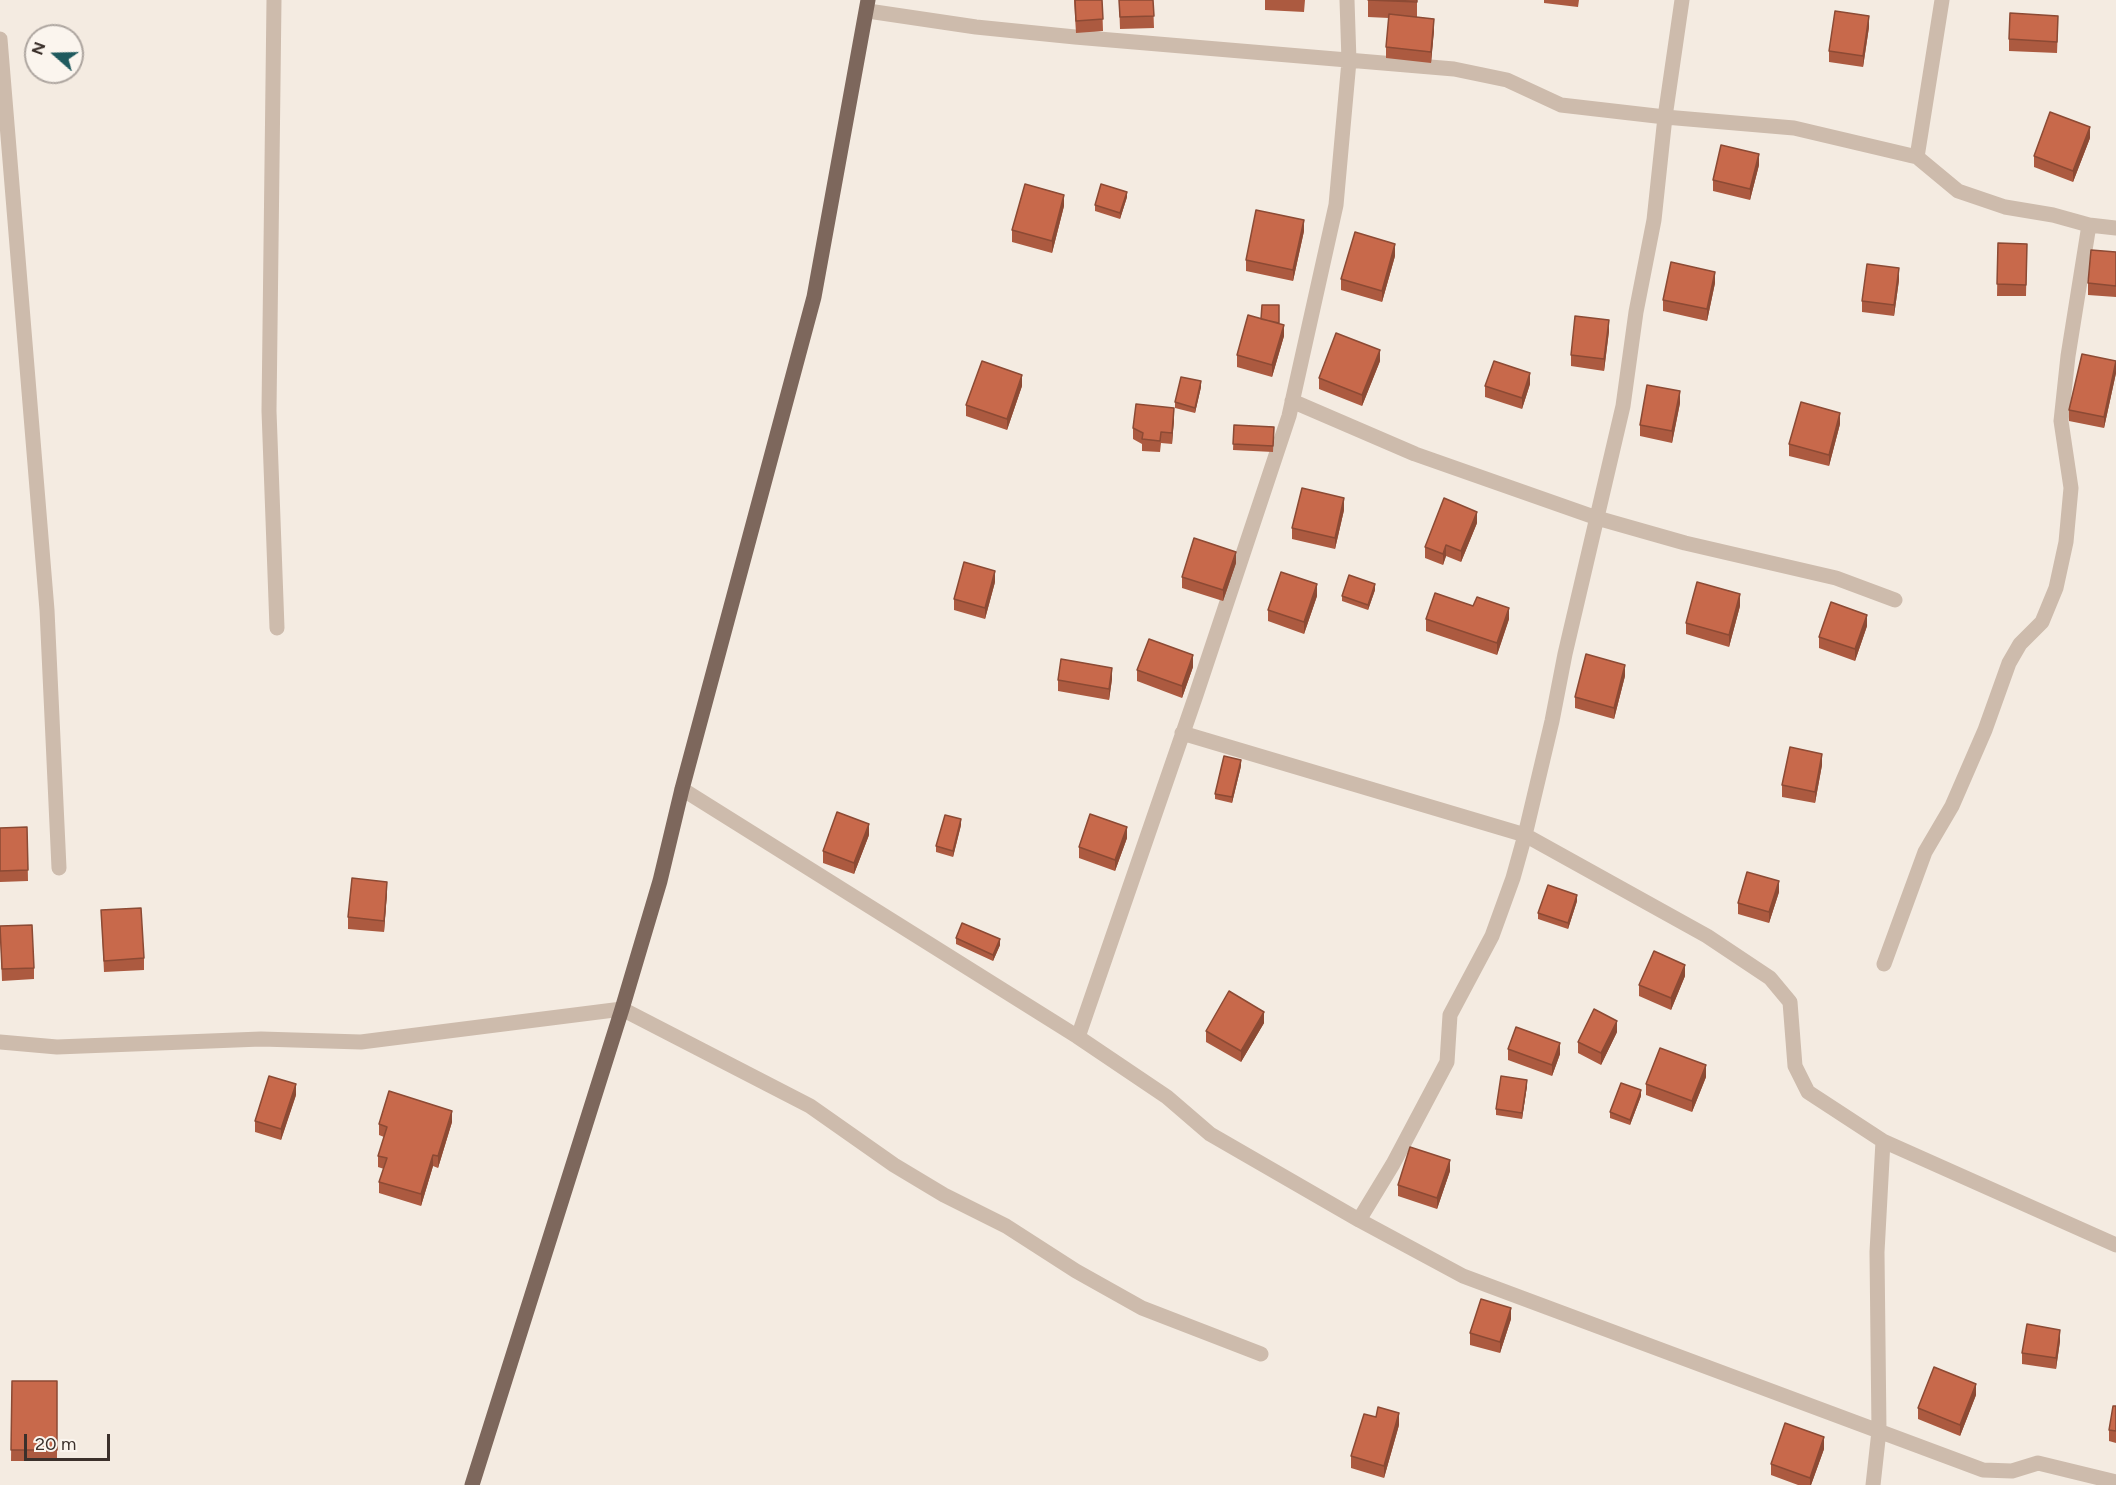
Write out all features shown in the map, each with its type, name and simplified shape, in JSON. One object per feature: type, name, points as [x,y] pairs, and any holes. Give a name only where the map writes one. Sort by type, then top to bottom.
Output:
[{"type":"main road","points":[[472,1485],[660,881],[682,789],[814,297],[868,6]]},
{"type":"street","points":[[274,0],[269,411],[277,628]]},
{"type":"street","points":[[1078,1037],[1292,401],[1336,206],[1349,61],[1347,0]]},
{"type":"street","points":[[1359,1220],[1393,1164],[1447,1062],[1450,1015],[1492,936],[1513,878],[1525,835],[1623,406],[1636,312],[1654,220],[1665,117],[1682,0]]},
{"type":"street","points":[[1917,157],[1942,0]]},
{"type":"street","points":[[868,6],[1009,30],[1454,69],[1507,80],[1561,105],[1794,128],[1917,157],[1958,190],[2005,207],[2053,215],[2089,225],[2116,228]]},
{"type":"street","points":[[0,39],[47,610],[59,868]]},
{"type":"street","points":[[1884,964],[1925,852],[1952,806],[1985,730],[2009,663],[2020,644],[2042,622],[2056,588],[2066,542],[2071,488],[2061,421],[2068,356],[2089,225]]},
{"type":"street","points":[[1292,401],[1415,454],[1597,518],[1685,543],[1836,578],[1895,600]]},
{"type":"street","points":[[1182,733],[1525,835],[1707,936],[1770,978],[1790,1002],[1795,1066],[1809,1092],[1883,1141],[2116,1245]]},
{"type":"street","points":[[682,789],[1078,1037],[1167,1097],[1210,1134],[1359,1220],[1463,1276],[1983,1470],[2012,1471],[2038,1463],[2116,1482]]},
{"type":"street","points":[[0,1042],[57,1047],[261,1040],[362,1042],[622,1009],[810,1106],[894,1165],[944,1195],[1006,1226],[1076,1271],[1133,1303],[1261,1354]]},
{"type":"street","points":[[1873,1485],[1879,1431],[1877,1252],[1883,1141]]},
{"type":"building","points":[[1075,0],[1102,0],[1103,19],[1076,21]]},
{"type":"building","points":[[1119,0],[1153,0],[1154,16],[1120,17]]},
{"type":"building","points":[[1368,0],[1417,0],[1417,2]]},
{"type":"building","points":[[1835,11],[1869,16],[1863,56],[1829,51]]},
{"type":"building","points":[[2010,13],[2058,16],[2057,42],[2009,39]]},
{"type":"building","points":[[1389,14],[1434,19],[1431,52],[1386,47]]},
{"type":"building","points":[[2050,112],[2090,127],[2073,171],[2034,156]]},
{"type":"building","points":[[1721,145],[1759,154],[1750,189],[1713,180]]},
{"type":"building","points":[[1025,184],[1064,195],[1052,241],[1012,230]]},
{"type":"building","points":[[1101,184],[1127,192],[1120,213],[1095,205]]},
{"type":"building","points":[[1256,210],[1304,220],[1293,270],[1246,260]]},
{"type":"building","points":[[1355,232],[1395,244],[1382,291],[1341,279]]},
{"type":"building","points":[[1998,243],[2027,244],[2026,285],[1997,284]]},
{"type":"building","points":[[2091,250],[2116,252],[2116,286],[2088,283]]},
{"type":"building","points":[[1671,262],[1715,272],[1707,309],[1663,300]]},
{"type":"building","points":[[1867,264],[1899,268],[1894,305],[1862,301]]},
{"type":"building","points":[[1262,305],[1279,305],[1279,323],[1261,319]]},
{"type":"building","points":[[1248,315],[1284,325],[1272,365],[1237,355]]},
{"type":"building","points":[[1575,316],[1609,320],[1604,359],[1571,355]]},
{"type":"building","points":[[1336,333],[1380,350],[1362,395],[1319,378]]},
{"type":"building","points":[[2082,354],[2116,361],[2104,417],[2069,410]]},
{"type":"building","points":[[982,361],[1022,375],[1007,419],[966,405]]},
{"type":"building","points":[[1494,361],[1530,373],[1522,398],[1485,386]]},
{"type":"building","points":[[1181,377],[1201,381],[1195,408],[1175,402]]},
{"type":"building","points":[[1647,385],[1680,391],[1672,431],[1640,425]]},
{"type":"building","points":[[1801,402],[1840,413],[1829,455],[1789,444]]},
{"type":"building","points":[[1136,404],[1174,408],[1172,433],[1161,432],[1160,441],[1142,439],[1143,433],[1133,428]]},
{"type":"building","points":[[1234,425],[1274,427],[1273,446],[1233,444]]},
{"type":"building","points":[[1302,488],[1344,498],[1335,538],[1292,528]]},
{"type":"building","points":[[1444,498],[1477,512],[1461,551],[1446,545],[1443,554],[1425,547]]},
{"type":"building","points":[[1194,538],[1236,552],[1223,590],[1182,577]]},
{"type":"building","points":[[964,562],[995,571],[985,608],[954,599]]},
{"type":"building","points":[[1281,572],[1317,584],[1304,622],[1268,610]]},
{"type":"building","points":[[1349,575],[1375,584],[1368,605],[1342,596]]},
{"type":"building","points":[[1697,582],[1740,594],[1729,635],[1686,623]]},
{"type":"building","points":[[1435,593],[1473,606],[1477,597],[1509,608],[1497,643],[1426,619]]},
{"type":"building","points":[[1831,602],[1867,615],[1855,649],[1819,637]]},
{"type":"building","points":[[1149,639],[1193,655],[1182,686],[1137,670]]},
{"type":"building","points":[[1586,654],[1625,665],[1614,708],[1575,697]]},
{"type":"building","points":[[1061,659],[1112,668],[1109,689],[1058,680]]},
{"type":"building","points":[[1790,747],[1822,754],[1815,792],[1782,785]]},
{"type":"building","points":[[1224,756],[1241,760],[1232,797],[1215,794]]},
{"type":"building","points":[[837,812],[869,824],[854,863],[823,851]]},
{"type":"building","points":[[1090,814],[1127,827],[1115,860],[1079,847]]},
{"type":"building","points":[[945,815],[961,819],[953,851],[936,846]]},
{"type":"building","points":[[27,827],[28,870],[0,871],[0,828]]},
{"type":"building","points":[[1747,872],[1779,881],[1769,912],[1738,903]]},
{"type":"building","points":[[352,878],[387,882],[384,921],[348,917]]},
{"type":"building","points":[[1548,885],[1577,895],[1568,923],[1538,913]]},
{"type":"building","points":[[141,908],[144,958],[104,961],[101,910]]},
{"type":"building","points":[[962,923],[1000,939],[993,955],[956,938]]},
{"type":"building","points":[[32,925],[34,968],[2,969],[0,926]]},
{"type":"building","points":[[1654,951],[1685,965],[1671,998],[1639,985]]},
{"type":"building","points":[[1229,991],[1264,1012],[1241,1051],[1206,1031]]},
{"type":"building","points":[[1594,1009],[1617,1021],[1601,1053],[1578,1042]]},
{"type":"building","points":[[1516,1027],[1560,1043],[1552,1065],[1508,1049]]},
{"type":"building","points":[[1660,1048],[1706,1065],[1692,1101],[1646,1084]]},
{"type":"building","points":[[269,1076],[296,1084],[281,1129],[255,1121]]},
{"type":"building","points":[[1501,1076],[1527,1080],[1522,1113],[1496,1109]]},
{"type":"building","points":[[1621,1083],[1641,1090],[1630,1120],[1610,1112]]},
{"type":"building","points":[[389,1091],[452,1111],[438,1156],[433,1155],[421,1194],[379,1182],[387,1158],[378,1156],[387,1127],[379,1124]]},
{"type":"building","points":[[1410,1147],[1450,1160],[1437,1198],[1398,1185]]},
{"type":"building","points":[[1481,1299],[1511,1308],[1500,1342],[1470,1333]]},
{"type":"building","points":[[2027,1324],[2060,1330],[2056,1358],[2022,1353]]},
{"type":"building","points":[[1934,1367],[1976,1384],[1960,1425],[1918,1408]]},
{"type":"building","points":[[12,1381],[57,1381],[57,1450],[11,1450]]},
{"type":"building","points":[[2113,1406],[2116,1406],[2116,1431],[2109,1430]]},
{"type":"building","points":[[1378,1407],[1399,1413],[1384,1466],[1351,1456],[1364,1414],[1376,1417]]},
{"type":"building","points":[[1785,1423],[1824,1437],[1810,1478],[1771,1464]]}]
